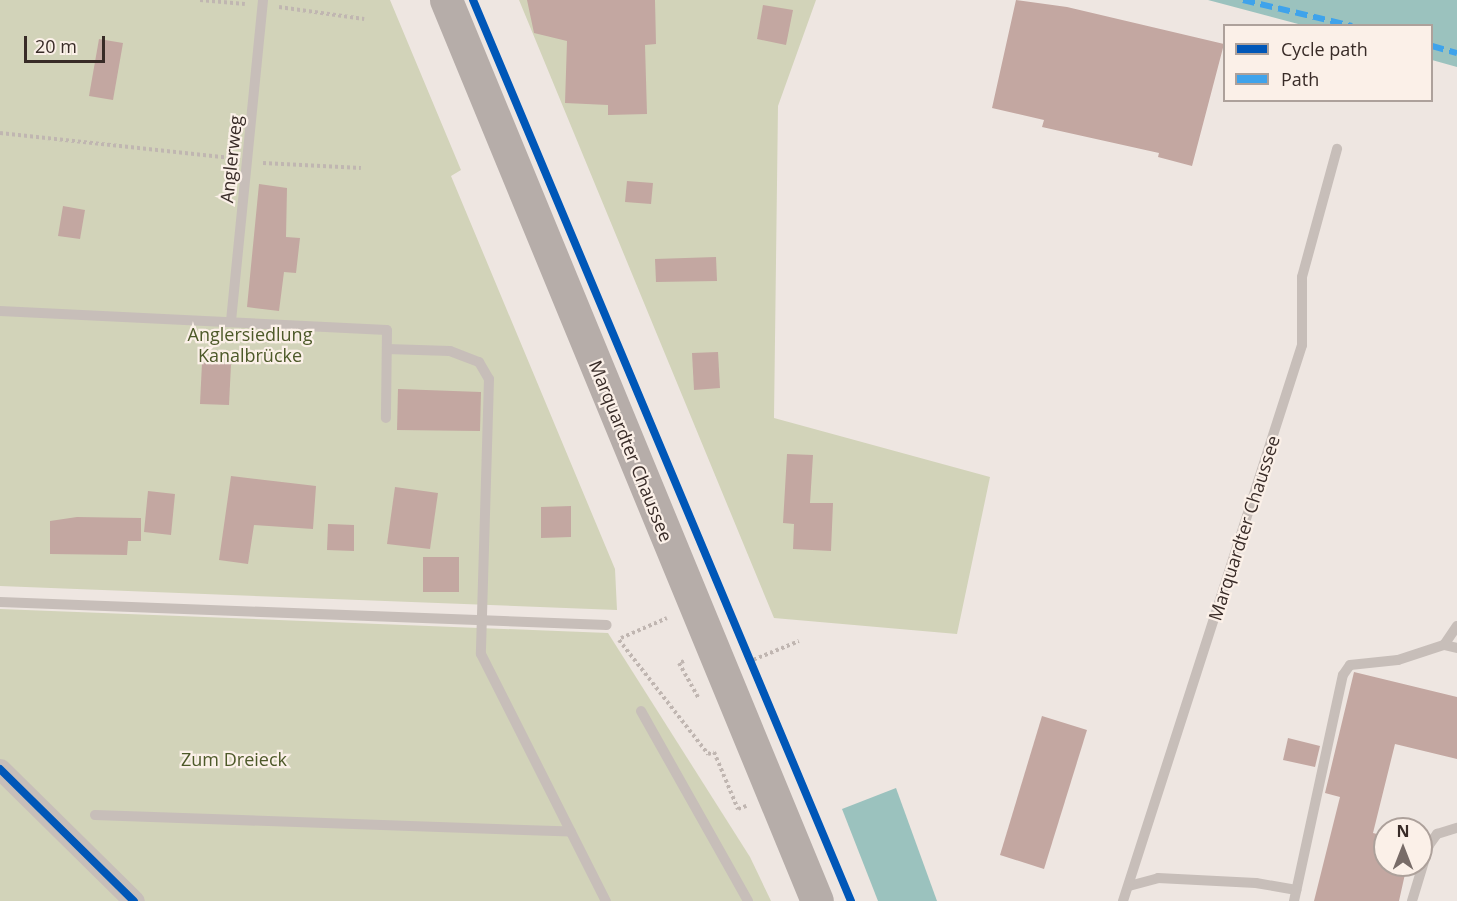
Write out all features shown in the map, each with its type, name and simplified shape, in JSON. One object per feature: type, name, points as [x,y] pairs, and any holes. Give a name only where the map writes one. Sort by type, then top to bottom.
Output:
[{"type":"main road","name":"Marquardter Chaussee","points":[[446,0],[817,901]]},
{"type":"street","points":[[0,769],[134,901]]},
{"type":"lane","name":"Anglerweg","points":[[231,321],[263,0]]},
{"type":"lane","name":"Marquardter Chaussee","points":[[1123,901],[1302,345],[1302,277],[1337,149]]},
{"type":"lane","points":[[0,311],[387,330],[386,418]]},
{"type":"lane","points":[[387,349],[450,351],[479,362],[489,379],[481,654],[606,901]]},
{"type":"lane","points":[[0,602],[607,625]]},
{"type":"lane","points":[[1444,645],[1457,626]]},
{"type":"lane","points":[[1129,886],[1158,878],[1256,883],[1295,896],[1342,675],[1350,665],[1398,660],[1444,645],[1457,648]]},
{"type":"lane","points":[[641,711],[748,901]]},
{"type":"lane","points":[[95,815],[571,832]]},
{"type":"lane","points":[[1412,901],[1429,845],[1437,834],[1457,828]]},
{"type":"path","points":[[0,133],[248,160],[361,168]]},
{"type":"path","points":[[618,639],[667,618]]},
{"type":"path","points":[[607,625],[708,754],[714,752],[738,809],[747,806],[751,817]]},
{"type":"path","points":[[747,662],[799,641]]},
{"type":"green space","name":"Anglersiedlung Kanalbrücke","points":[[0,0],[390,0],[461,170],[451,176],[615,569],[617,610],[0,586]]},
{"type":"green space","points":[[519,0],[816,0],[778,106],[774,418],[990,477],[957,634],[774,618]]},
{"type":"green space","name":"Zum Dreieck","points":[[0,609],[608,633],[750,857],[771,901],[0,901]]},
{"type":"water","points":[[1208,0],[1457,0],[1457,67],[1433,60],[1433,24],[1298,24]]},
{"type":"water","points":[[896,788],[937,901],[878,901],[842,809]]},
{"type":"building","points":[[527,0],[655,0],[656,44],[645,45],[647,114],[608,115],[608,105],[565,103],[567,41],[534,33]]},
{"type":"building","points":[[1016,0],[1067,7],[1223,44],[1192,166],[1158,157],[1159,153],[1042,127],[1044,120],[992,108]]},
{"type":"building","points":[[763,5],[793,10],[786,45],[757,39]]},
{"type":"building","points":[[99,39],[123,43],[113,100],[89,96]]},
{"type":"building","points":[[627,181],[653,183],[651,204],[625,202]]},
{"type":"building","points":[[259,184],[287,188],[286,237],[300,238],[296,273],[284,272],[279,311],[247,307]]},
{"type":"building","points":[[63,206],[85,210],[80,239],[58,236]]},
{"type":"building","points":[[716,257],[717,281],[656,282],[655,259]]},
{"type":"building","points":[[718,352],[720,388],[694,390],[692,353]]},
{"type":"building","points":[[202,363],[231,364],[229,405],[200,404]]},
{"type":"building","points":[[398,389],[481,392],[480,431],[397,430]]},
{"type":"building","points":[[787,454],[813,455],[810,503],[833,503],[831,551],[793,549],[794,524],[783,523]]},
{"type":"building","points":[[231,476],[316,486],[313,529],[254,525],[248,564],[219,560]]},
{"type":"building","points":[[395,487],[438,493],[430,549],[387,544]]},
{"type":"building","points":[[148,491],[175,494],[171,535],[144,532]]},
{"type":"building","points":[[571,506],[571,537],[541,538],[541,507]]},
{"type":"building","points":[[77,517],[141,518],[141,541],[128,541],[127,555],[50,554],[50,521]]},
{"type":"building","points":[[328,524],[354,525],[354,551],[327,550]]},
{"type":"building","points":[[423,557],[459,557],[459,592],[423,592]]},
{"type":"building","points":[[1354,672],[1457,697],[1457,759],[1395,744],[1377,817],[1373,817],[1373,877],[1404,877],[1399,901],[1314,901],[1340,797],[1325,793]]},
{"type":"building","points":[[1042,716],[1087,730],[1044,869],[1000,855]]},
{"type":"building","points":[[1288,738],[1320,746],[1315,767],[1283,760]]},
{"type":"marked path","points":[[1243,0],[1344,24]]},
{"type":"marked path","points":[[1433,46],[1457,53]]},
{"type":"cycle path","points":[[473,0],[851,901]]},
{"type":"cycle path","points":[[0,769],[134,901]]}]
